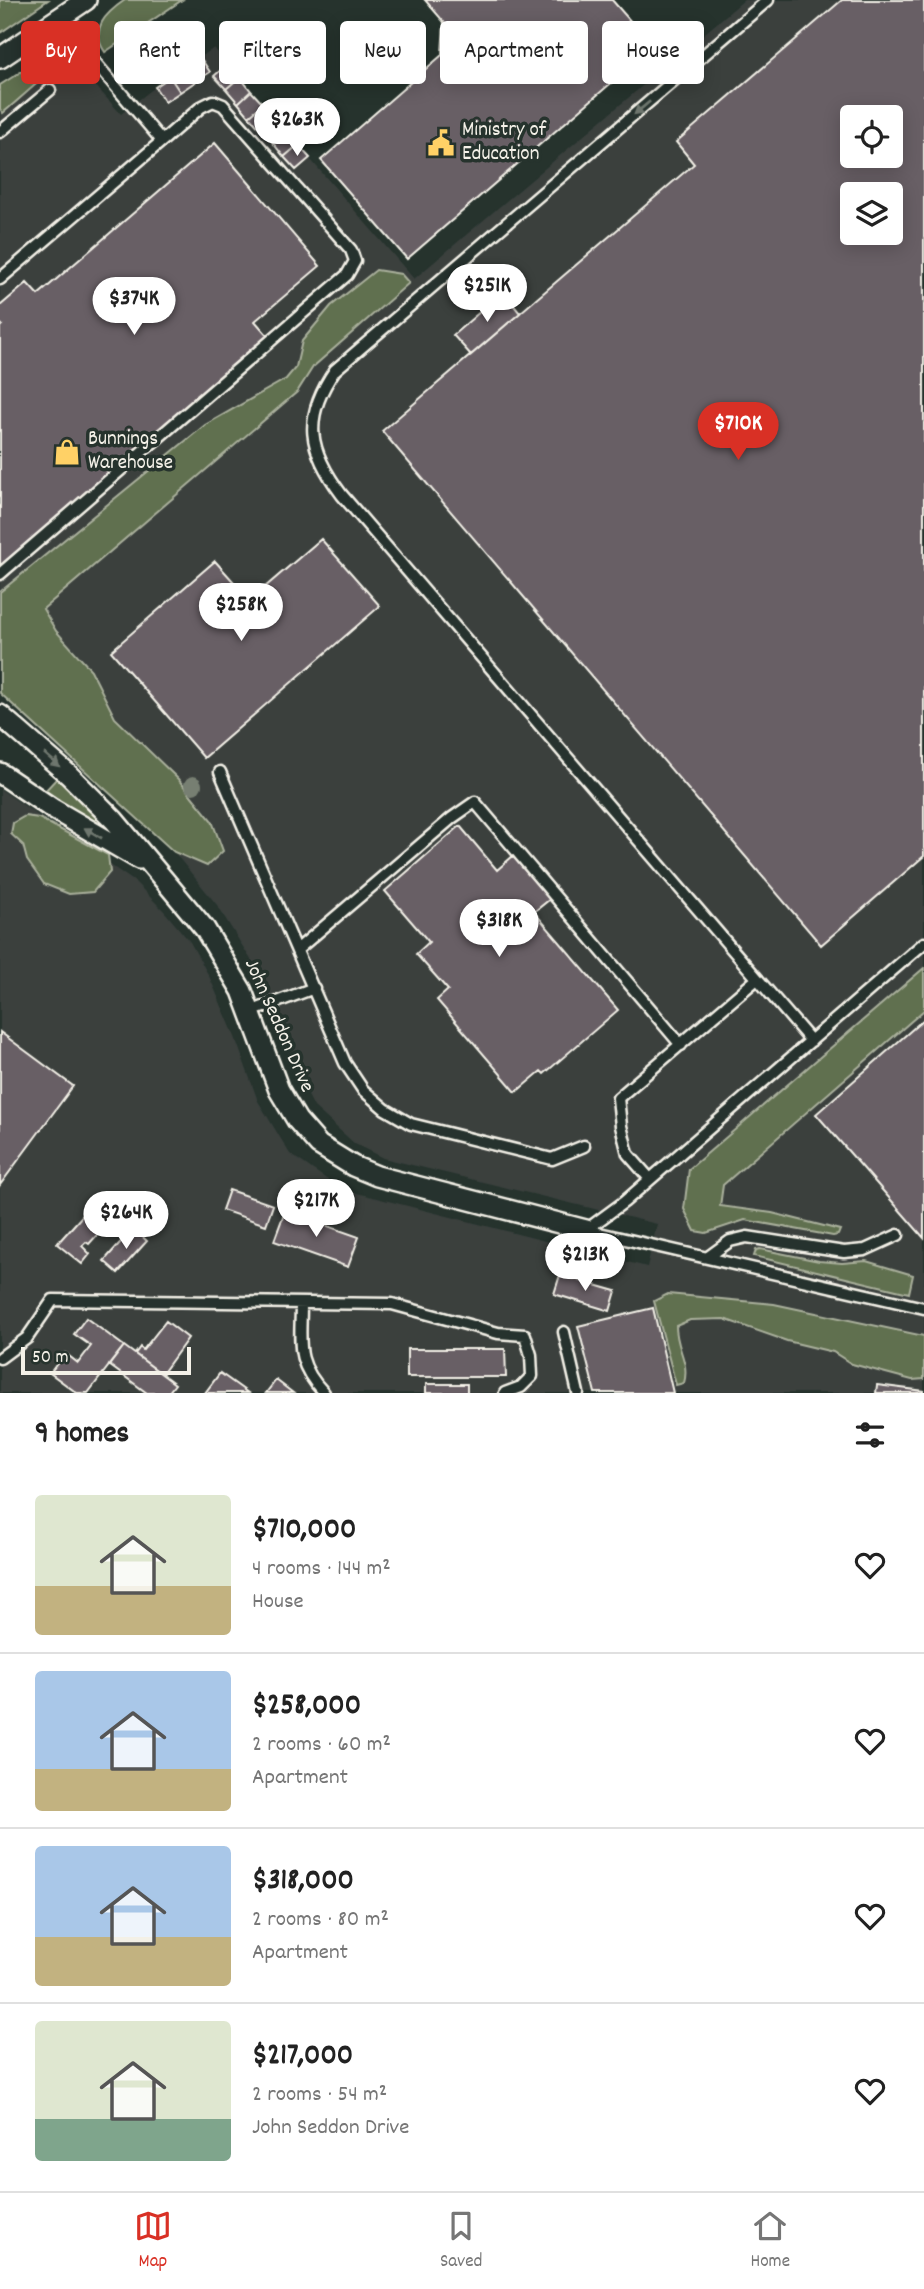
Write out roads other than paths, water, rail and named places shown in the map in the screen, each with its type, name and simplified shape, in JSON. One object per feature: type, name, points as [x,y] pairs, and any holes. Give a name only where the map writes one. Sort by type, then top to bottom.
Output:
[{"type":"street","points":[[0,58],[86,0]]},
{"type":"street","name":"John Seddon Drive","points":[[0,715],[69,775],[114,820],[205,929],[242,991],[279,1090],[297,1120],[320,1145],[353,1166],[377,1176],[586,1230]]},
{"type":"street","name":"John Seddon Drive","points":[[0,774],[43,803],[152,867]]},
{"type":"lane","points":[[768,0],[335,370],[322,389],[314,410],[312,431],[317,454],[326,475],[342,495],[811,1041]]},
{"type":"lane","points":[[58,19],[162,141]]},
{"type":"lane","points":[[0,132],[50,90]]},
{"type":"lane","points":[[0,279],[201,107],[213,101],[223,105],[351,250],[355,261],[347,275],[0,574]]},
{"type":"lane","points":[[220,772],[345,1063],[363,1090],[385,1109],[411,1124],[552,1159],[584,1146]]},
{"type":"lane","points":[[298,949],[452,818],[475,802],[681,1045]]},
{"type":"lane","points":[[586,1230],[650,1179],[924,943]]},
{"type":"lane","points":[[650,1179],[628,1154],[618,1098],[757,979]]},
{"type":"lane","points":[[250,1012],[314,988]]},
{"type":"lane","points":[[586,1230],[924,1308]]},
{"type":"lane","points":[[708,1257],[730,1241],[747,1237],[844,1251],[865,1250],[898,1235]]},
{"type":"lane","points":[[0,1358],[27,1338],[53,1300],[392,1304],[498,1334],[525,1335],[531,1355],[532,1376],[521,1387],[505,1393]]},
{"type":"lane","points":[[301,1303],[302,1360],[309,1378],[324,1393]]},
{"type":"lane","points":[[564,1332],[578,1393]]},
{"type":"place","name":"Ministry of Education","points":[[441,143]]},
{"type":"place","name":"Bunnings Warehouse","points":[[67,452]]}]
